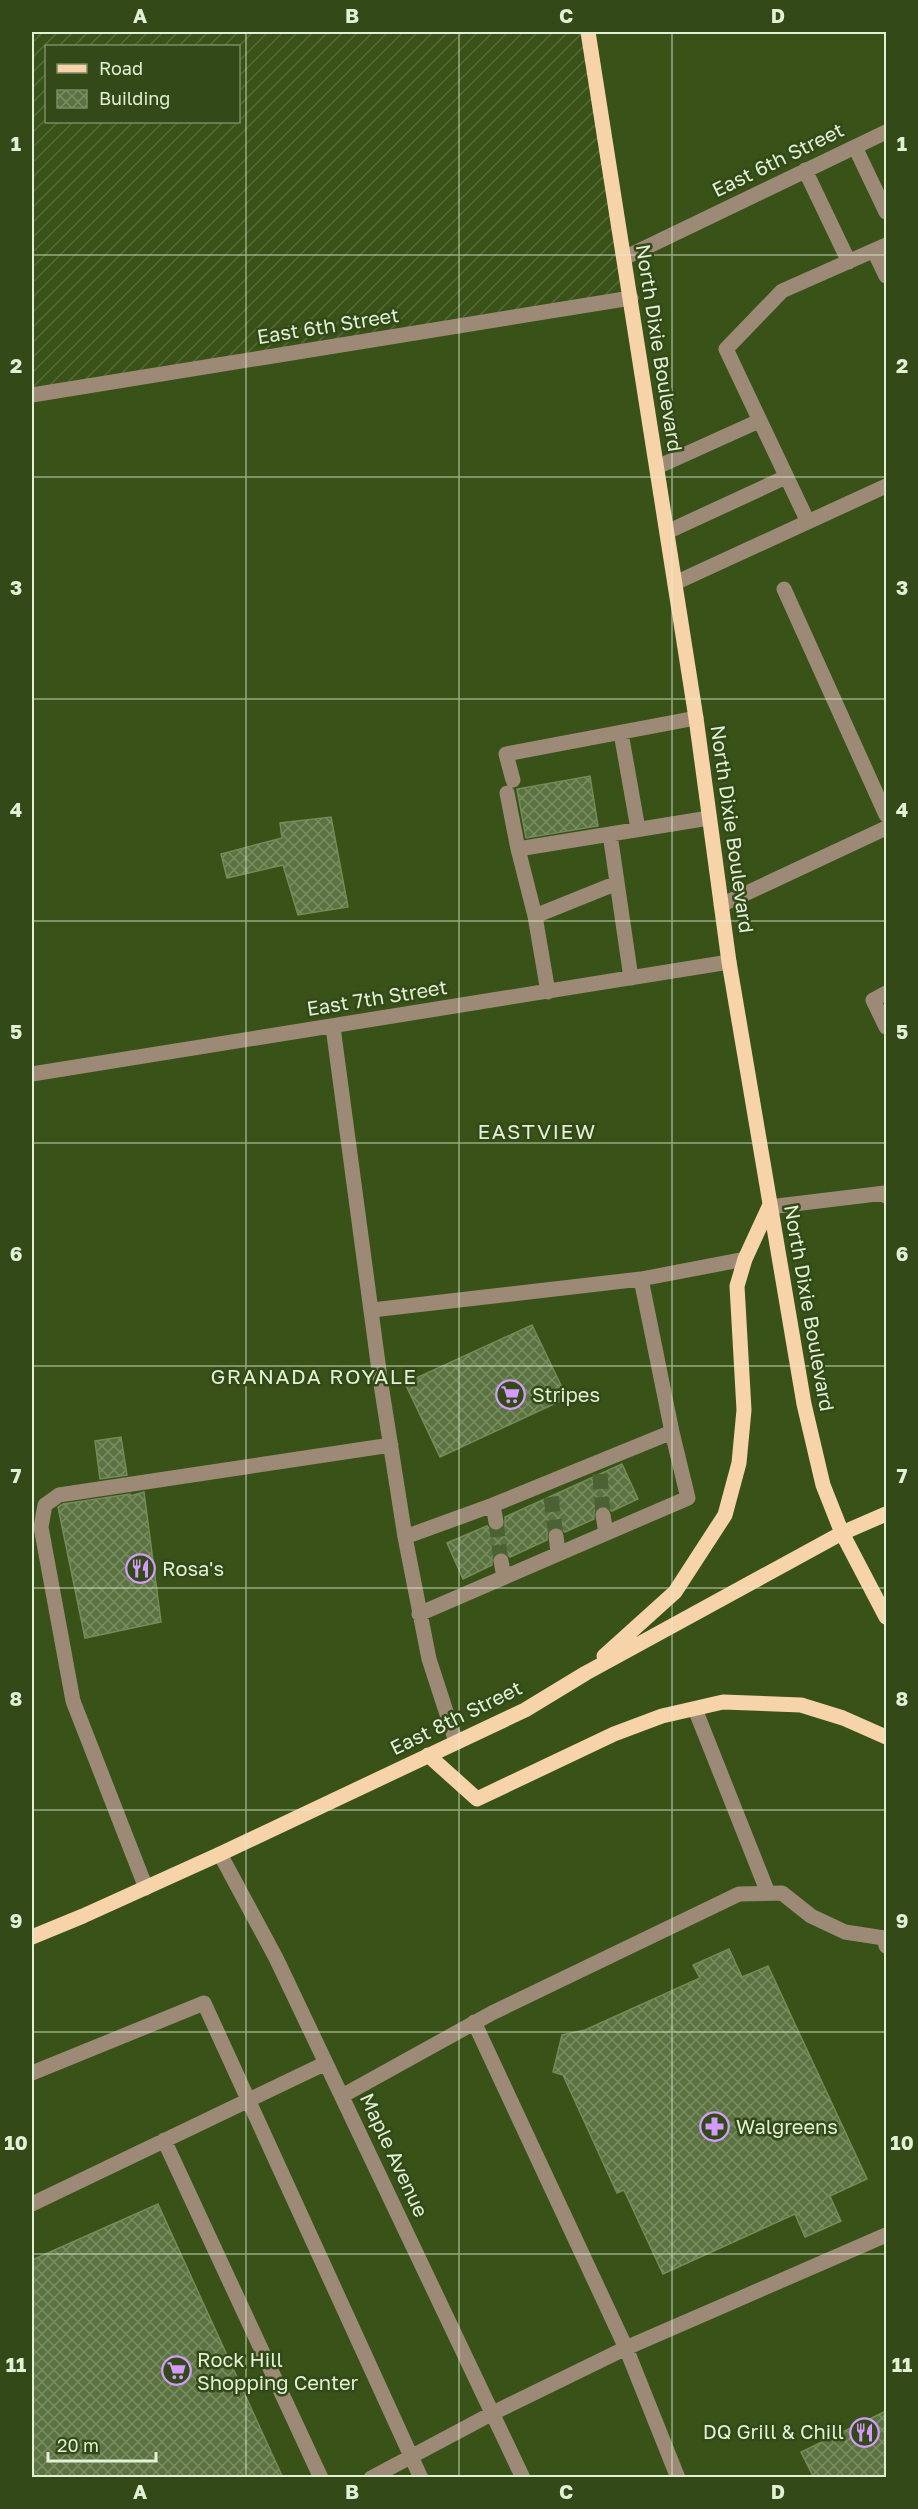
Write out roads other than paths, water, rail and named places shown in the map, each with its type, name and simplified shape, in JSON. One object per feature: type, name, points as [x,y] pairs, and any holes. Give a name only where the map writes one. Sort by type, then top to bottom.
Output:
[{"type":"main road","name":"North Dixie Boulevard","points":[[588,32],[696,718],[729,962],[804,1404],[823,1485],[842,1533],[886,1617]]},
{"type":"main road","points":[[586,1672],[675,1592],[725,1515],[739,1463],[744,1410],[737,1286],[769,1207]]},
{"type":"main road","name":"East 8th Street","points":[[32,1937],[220,1854],[525,1710],[586,1672],[842,1533],[886,1514]]},
{"type":"main road","points":[[428,1755],[477,1799],[614,1734],[662,1716],[723,1702],[801,1705],[843,1718],[886,1737]]},
{"type":"street","name":"East 6th Street","points":[[624,258],[886,132]]},
{"type":"street","points":[[855,147],[886,212]]},
{"type":"street","points":[[805,170],[849,262]]},
{"type":"street","points":[[808,522],[726,349],[782,291],[880,248],[886,276]]},
{"type":"street","name":"East 6th Street","points":[[32,395],[631,298]]},
{"type":"street","points":[[657,467],[759,421]]},
{"type":"street","points":[[667,532],[786,477]]},
{"type":"street","points":[[675,583],[886,486]]},
{"type":"street","points":[[784,589],[886,815]]},
{"type":"street","points":[[548,992],[535,915],[518,849],[506,754],[696,718]]},
{"type":"street","points":[[621,733],[638,829]]},
{"type":"street","points":[[518,849],[709,818]]},
{"type":"street","points":[[721,905],[886,828]]},
{"type":"street","points":[[609,834],[631,978]]},
{"type":"street","points":[[535,915],[617,883]]},
{"type":"street","name":"East 7th Street","points":[[32,1074],[729,962]]},
{"type":"street","points":[[886,993],[873,1000],[886,1027]]},
{"type":"street","points":[[333,1027],[405,1537],[429,1659],[456,1742]]},
{"type":"street","points":[[769,1207],[886,1193]]},
{"type":"street","points":[[372,1310],[641,1279],[746,1259]]},
{"type":"street","points":[[419,1614],[688,1498],[641,1279]]},
{"type":"street","points":[[405,1537],[493,1504],[550,1490],[672,1432]]},
{"type":"street","points":[[146,1888],[73,1701],[41,1527],[45,1505],[59,1495],[391,1445]]},
{"type":"street","points":[[493,1504],[496,1522]]},
{"type":"street","points":[[603,1515],[606,1533]]},
{"type":"street","points":[[556,1536],[558,1553]]},
{"type":"street","points":[[501,1561],[504,1577]]},
{"type":"street","points":[[695,1708],[768,1893]]},
{"type":"street","name":"Maple Avenue","points":[[220,1854],[276,1958],[523,2478]]},
{"type":"street","points":[[342,2096],[474,2022],[739,1894],[782,1893],[811,1916],[844,1932],[886,1940]]},
{"type":"street","points":[[32,2073],[204,2003],[422,2478]]},
{"type":"street","points":[[474,2022],[626,2348],[678,2478]]},
{"type":"street","points":[[32,2204],[326,2063]]},
{"type":"street","points":[[164,2140],[321,2478]]},
{"type":"street","points":[[371,2478],[493,2413],[626,2348],[886,2235]]},
{"type":"tunnel","points":[[600,1474],[603,1515]]},
{"type":"tunnel","points":[[551,1497],[556,1536]]},
{"type":"tunnel","points":[[496,1522],[501,1561]]},
{"type":"place","name":"Stripes","points":[[511,1395]]},
{"type":"place","name":"Rosa's","points":[[141,1569]]},
{"type":"place","name":"Walgreens","points":[[715,2127]]},
{"type":"place","name":"Rock Hill Shopping Center","points":[[176,2371]]},
{"type":"place","name":"DQ Grill & Chill","points":[[865,2432]]},
{"type":"district","name":"EASTVIEW","points":[[537,1132]]},
{"type":"district","name":"GRANADA ROYALE","points":[[314,1377]]}]
